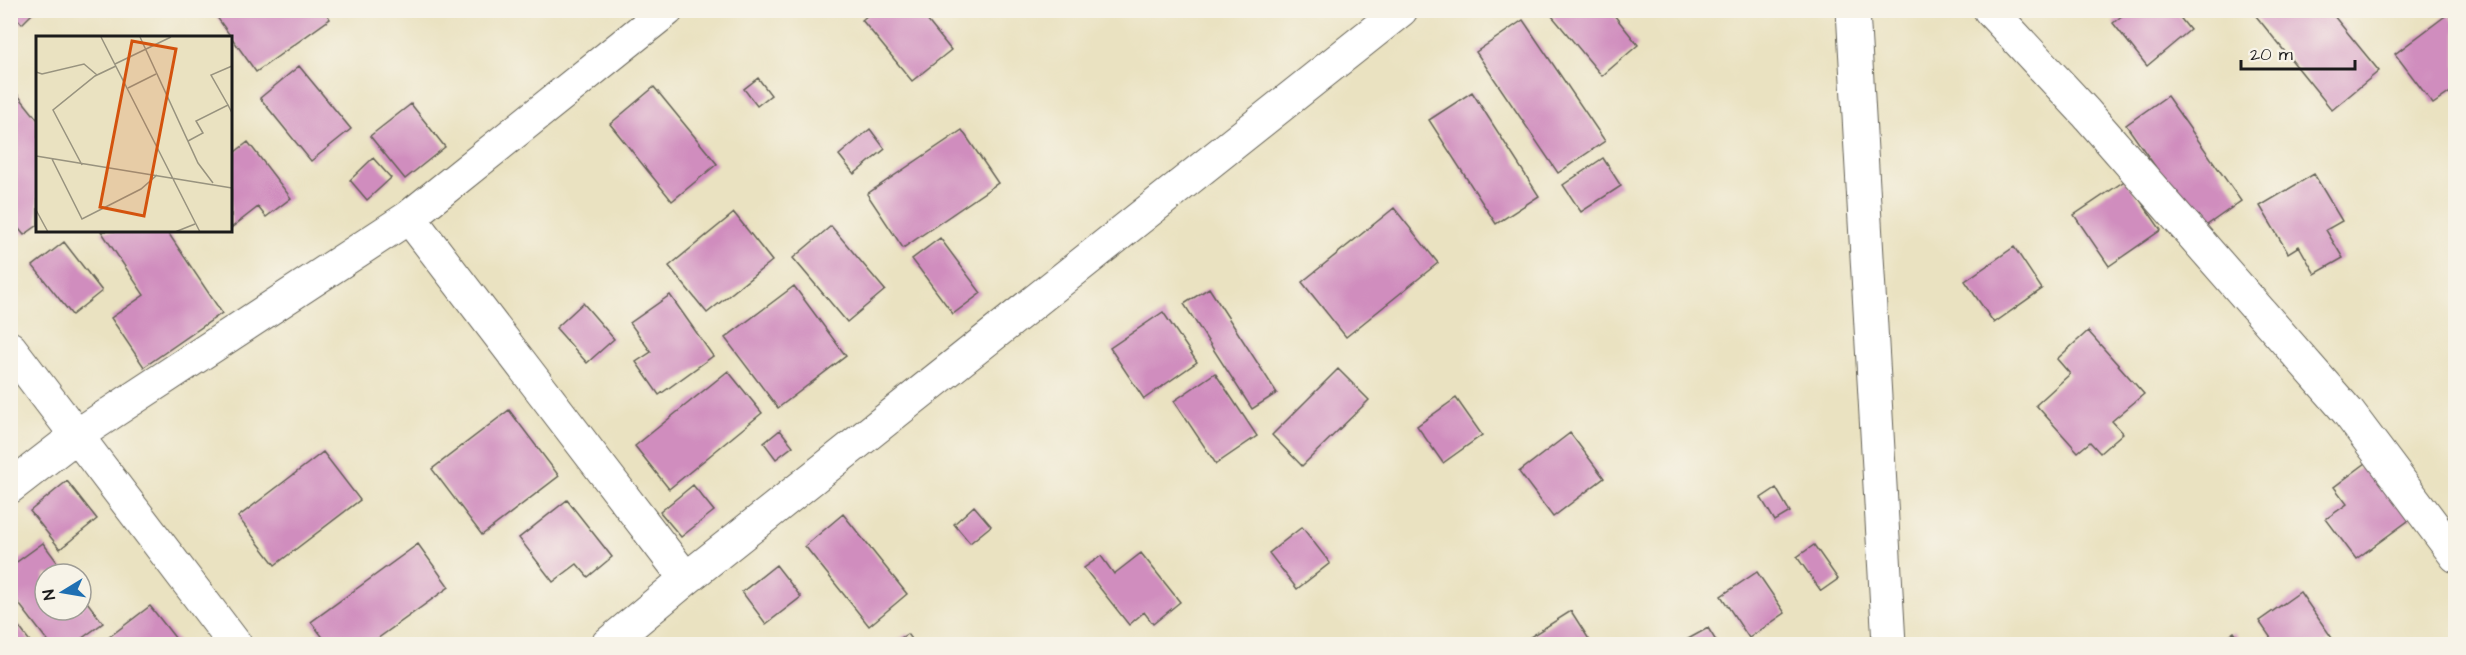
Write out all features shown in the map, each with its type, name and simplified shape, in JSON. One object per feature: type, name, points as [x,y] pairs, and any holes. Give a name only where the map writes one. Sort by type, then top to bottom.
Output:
[{"type":"street","points":[[10,487],[76,436],[409,217],[667,10]]},
{"type":"street","points":[[608,645],[686,579],[1401,10]]},
{"type":"street","points":[[1853,10],[1889,645]]},
{"type":"street","points":[[1990,10],[2086,113],[2348,411],[2456,556]]},
{"type":"street","points":[[409,217],[686,579]]},
{"type":"street","points":[[10,348],[235,645]]},
{"type":"building","points":[[10,10],[36,10],[22,24]]},
{"type":"building","points":[[218,10],[324,10],[330,19],[256,72],[214,13]]},
{"type":"building","points":[[874,10],[919,10],[951,50],[912,81],[862,20]]},
{"type":"building","points":[[1547,10],[1610,10],[1638,45],[1602,76]]},
{"type":"building","points":[[2129,10],[2174,10],[2190,30],[2147,66],[2113,23]]},
{"type":"building","points":[[2262,10],[2329,10],[2379,71],[2332,110],[2256,16]]},
{"type":"building","points":[[2448,14],[2456,24],[2456,88],[2433,104],[2395,54]]},
{"type":"building","points":[[1523,20],[1605,141],[1558,173],[1476,52]]},
{"type":"building","points":[[299,66],[351,129],[311,161],[260,98]]},
{"type":"building","points":[[758,78],[771,95],[757,106],[744,89]]},
{"type":"building","points":[[654,87],[717,164],[672,201],[610,124]]},
{"type":"building","points":[[13,89],[36,118],[36,226],[24,235],[10,218],[10,90]]},
{"type":"building","points":[[1472,92],[1539,196],[1496,224],[1429,120]]},
{"type":"building","points":[[2167,96],[2241,201],[2200,230],[2126,125]]},
{"type":"building","points":[[411,104],[445,147],[405,179],[370,136]]},
{"type":"building","points":[[870,129],[885,149],[854,174],[839,155]]},
{"type":"building","points":[[962,130],[998,183],[903,248],[867,194]]},
{"type":"building","points":[[248,142],[291,198],[266,217],[258,207],[232,227],[232,154]]},
{"type":"building","points":[[373,158],[391,178],[367,200],[350,180]]},
{"type":"building","points":[[1603,158],[1621,186],[1581,212],[1563,185]]},
{"type":"building","points":[[2314,174],[2342,221],[2326,230],[2343,258],[2315,274],[2299,246],[2288,253],[2260,206]]},
{"type":"building","points":[[2126,180],[2161,230],[2109,266],[2074,215]]},
{"type":"building","points":[[1394,208],[1438,263],[1346,337],[1302,282]]},
{"type":"building","points":[[734,213],[772,261],[707,313],[669,266]]},
{"type":"building","points":[[831,226],[885,290],[847,322],[793,258]]},
{"type":"building","points":[[102,232],[168,232],[222,313],[144,367],[111,318],[144,295]]},
{"type":"building","points":[[940,238],[981,293],[953,314],[912,259]]},
{"type":"building","points":[[64,242],[102,291],[72,315],[33,266]]},
{"type":"building","points":[[2014,247],[2042,289],[1994,323],[1965,281]]},
{"type":"building","points":[[794,286],[846,356],[778,408],[725,338]]},
{"type":"building","points":[[1209,288],[1277,393],[1252,409],[1184,304]]},
{"type":"building","points":[[670,295],[713,356],[659,395],[636,362],[651,352],[630,323]]},
{"type":"building","points":[[583,303],[614,339],[587,363],[556,328]]},
{"type":"building","points":[[1163,312],[1197,362],[1144,399],[1110,348]]},
{"type":"building","points":[[2088,331],[2144,394],[2112,421],[2123,433],[2100,453],[2090,442],[2078,452],[2036,405],[2070,374],[2057,359]]},
{"type":"building","points":[[1338,369],[1369,400],[1302,466],[1272,435]]},
{"type":"building","points":[[728,371],[762,413],[669,489],[635,446]]},
{"type":"building","points":[[1215,373],[1257,436],[1216,464],[1174,401]]},
{"type":"building","points":[[1456,398],[1482,435],[1443,463],[1417,426]]},
{"type":"building","points":[[509,410],[559,476],[482,535],[432,469]]},
{"type":"building","points":[[780,430],[793,446],[776,459],[764,443]]},
{"type":"building","points":[[1570,433],[1604,478],[1553,517],[1519,472]]},
{"type":"building","points":[[323,452],[360,500],[275,565],[238,517]]},
{"type":"building","points":[[2370,460],[2412,518],[2356,559],[2326,519],[2347,504],[2334,487]]},
{"type":"building","points":[[67,481],[97,519],[60,549],[30,511]]},
{"type":"building","points":[[693,485],[714,511],[681,537],[660,512]]},
{"type":"building","points":[[1776,488],[1790,512],[1775,521],[1761,498]]},
{"type":"building","points":[[567,500],[612,557],[588,577],[577,564],[553,582],[519,538]]},
{"type":"building","points":[[974,506],[991,526],[970,543],[954,524]]},
{"type":"building","points":[[843,514],[907,594],[869,626],[805,546]]},
{"type":"building","points":[[1302,527],[1330,563],[1297,589],[1269,553]]},
{"type":"building","points":[[43,543],[57,562],[33,562],[33,622],[10,592],[10,567]]},
{"type":"building","points":[[418,544],[449,587],[370,644],[328,644],[311,622]]},
{"type":"building","points":[[1814,545],[1838,579],[1821,591],[1797,557]]},
{"type":"building","points":[[1141,553],[1180,602],[1153,624],[1144,612],[1129,625],[1084,568],[1101,556],[1114,574]]},
{"type":"building","points":[[776,565],[801,597],[766,624],[742,592]]},
{"type":"building","points":[[1757,572],[1785,613],[1749,638],[1721,596]]},
{"type":"building","points":[[2300,592],[2332,638],[2323,644],[2275,644],[2259,621]]},
{"type":"building","points":[[150,606],[180,644],[100,644]]},
{"type":"building","points":[[93,610],[103,623],[74,644],[50,644],[33,622],[93,622]]},
{"type":"building","points":[[1571,611],[1592,644],[1519,644]]},
{"type":"building","points":[[10,615],[32,644],[10,644]]},
{"type":"building","points":[[1708,628],[1718,644],[1679,644]]},
{"type":"building","points":[[2234,632],[2242,644],[2215,644]]},
{"type":"building","points":[[907,634],[915,644],[892,644]]}]
